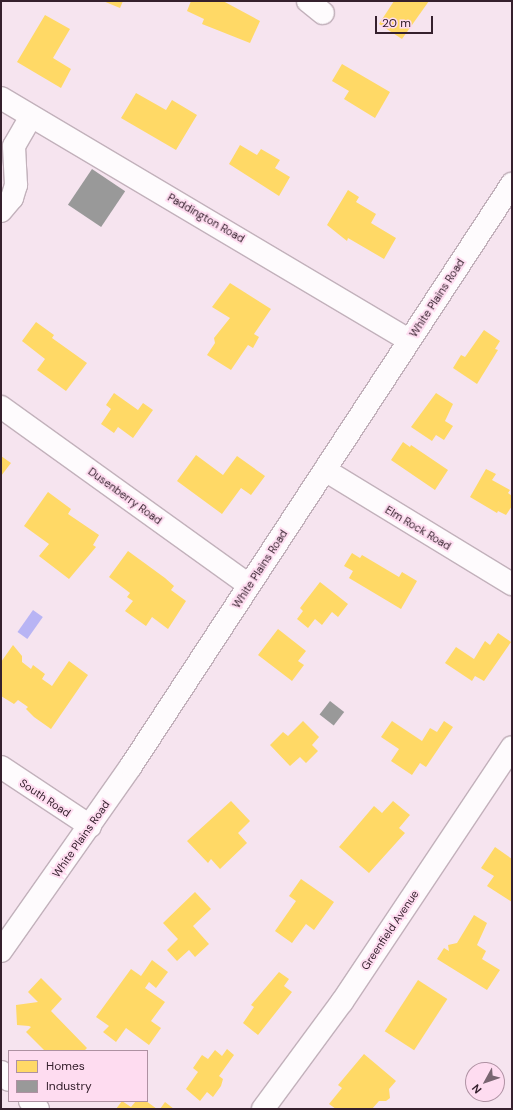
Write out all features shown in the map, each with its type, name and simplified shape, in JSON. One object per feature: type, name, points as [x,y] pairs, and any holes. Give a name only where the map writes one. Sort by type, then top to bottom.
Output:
[{"type":"street","name":"Paddington Road","points":[[1,98],[409,340]]},
{"type":"street","points":[[1,211],[12,198],[16,185],[14,146],[31,116]]},
{"type":"street","name":"White Plains Road","points":[[1,951],[90,826],[512,184]]},
{"type":"street","name":"Dusenberry Road","points":[[1,407],[249,585]]},
{"type":"street","name":"Elm Rock Road","points":[[325,470],[512,584]]},
{"type":"street","name":"Greenfield Avenue","points":[[263,1109],[342,1002],[512,747]]},
{"type":"street","name":"South Road","points":[[1,767],[90,826]]},
{"type":"shaded area","points":[[33,610],[43,617],[27,639],[18,632]]},
{"type":"building: Homes","points":[[103,1],[123,1],[120,8]]},
{"type":"building: Homes","points":[[191,1],[223,1],[260,21],[250,43],[202,24],[204,19],[187,11]]},
{"type":"building: Homes","points":[[394,1],[429,1],[402,39],[379,24]]},
{"type":"building: Homes","points":[[45,15],[70,29],[53,58],[71,69],[61,88],[17,62]]},
{"type":"building: Homes","points":[[342,64],[390,92],[375,118],[344,99],[349,91],[332,81]]},
{"type":"building: Homes","points":[[136,93],[166,110],[172,100],[197,115],[176,150],[121,118]]},
{"type":"building: Homes","points":[[240,145],[257,155],[261,149],[280,160],[275,168],[290,177],[279,196],[229,164]]},
{"type":"building: Homes","points":[[348,190],[359,197],[356,202],[376,214],[371,223],[396,238],[384,259],[348,238],[347,241],[327,225]]},
{"type":"building: Homes","points":[[230,283],[271,309],[254,334],[259,337],[253,348],[248,345],[231,370],[207,355],[215,343],[214,338],[230,318],[212,307]]},
{"type":"building: Homes","points":[[36,322],[54,335],[52,338],[87,363],[66,391],[37,370],[45,359],[22,341]]},
{"type":"building: Homes","points":[[484,330],[500,341],[495,349],[498,350],[477,384],[453,368],[461,355],[465,357]]},
{"type":"building: Homes","points":[[114,393],[138,410],[143,403],[153,410],[133,438],[118,427],[114,433],[101,424],[111,409],[106,405]]},
{"type":"building: Homes","points":[[436,393],[453,404],[445,421],[453,426],[444,440],[436,435],[432,441],[411,427]]},
{"type":"building: Homes","points":[[403,442],[410,447],[411,445],[448,470],[435,490],[391,460]]},
{"type":"building: Homes","points":[[196,455],[223,475],[237,456],[265,476],[251,495],[241,488],[222,514],[177,481]]},
{"type":"building: Homes","points":[[1,456],[11,463],[1,476]]},
{"type":"building: Homes","points":[[486,469],[496,474],[492,480],[510,490],[508,493],[512,496],[512,506],[506,515],[498,511],[497,513],[470,497]]},
{"type":"building: Homes","points":[[48,492],[71,509],[68,514],[99,535],[93,545],[96,547],[69,579],[39,556],[49,544],[24,526]]},
{"type":"building: Homes","points":[[128,551],[165,578],[174,586],[171,590],[186,601],[168,629],[152,617],[146,626],[125,611],[133,601],[127,597],[130,593],[109,577]]},
{"type":"building: Homes","points":[[352,553],[360,558],[362,555],[399,577],[402,572],[417,581],[401,609],[349,578],[353,571],[344,566]]},
{"type":"building: Homes","points":[[320,582],[348,604],[338,617],[332,612],[322,625],[315,619],[308,628],[297,619],[303,611],[300,608]]},
{"type":"building: Homes","points":[[278,629],[306,651],[298,661],[304,665],[292,681],[258,655]]},
{"type":"building: Homes","points":[[498,633],[511,642],[484,681],[475,676],[472,681],[445,663],[456,647],[474,659],[485,641],[490,645]]},
{"type":"building: Homes","points":[[13,645],[22,656],[22,662],[31,669],[33,665],[45,674],[42,679],[52,686],[69,661],[88,675],[51,729],[34,717],[26,709],[28,707],[18,700],[14,704],[1,696],[1,662]]},
{"type":"building: Homes","points":[[303,721],[319,737],[312,745],[318,751],[306,763],[300,757],[290,766],[270,745],[283,732],[288,736]]},
{"type":"building: Homes","points":[[392,721],[422,741],[430,728],[437,732],[444,721],[453,727],[426,767],[420,763],[412,775],[391,761],[399,749],[381,737]]},
{"type":"building: Homes","points":[[231,801],[250,821],[238,833],[247,843],[220,869],[211,859],[208,863],[187,841]]},
{"type":"building: Homes","points":[[393,801],[410,815],[399,828],[405,833],[369,873],[339,847],[374,806],[382,813]]},
{"type":"building: Homes","points":[[495,847],[512,859],[512,902],[487,886],[494,876],[481,868]]},
{"type":"building: Homes","points":[[301,879],[334,902],[314,930],[306,924],[292,943],[275,931],[296,901],[289,896]]},
{"type":"building: Homes","points":[[195,892],[211,909],[193,926],[209,944],[195,957],[189,950],[177,961],[167,950],[178,939],[163,923]]},
{"type":"building: Homes","points":[[474,915],[487,923],[477,945],[486,951],[482,959],[500,970],[487,990],[437,959],[444,948],[449,951],[448,945],[457,943]]},
{"type":"building: Homes","points":[[152,960],[168,972],[156,988],[149,982],[145,988],[165,1002],[151,1021],[161,1028],[149,1045],[126,1028],[116,1042],[103,1032],[109,1026],[96,1017],[131,969],[141,976]]},
{"type":"building: Homes","points":[[279,972],[289,979],[284,986],[292,992],[258,1035],[243,1023],[254,1007],[251,1005]]},
{"type":"building: Homes","points":[[41,978],[62,999],[51,1011],[87,1048],[85,1050],[44,1050],[26,1032],[31,1027],[17,1025],[16,1005],[38,1002],[28,992]]},
{"type":"building: Homes","points":[[418,980],[447,999],[414,1050],[385,1031]]},
{"type":"building: Homes","points":[[227,1049],[234,1055],[219,1076],[223,1079],[221,1086],[213,1097],[207,1092],[200,1101],[186,1089],[198,1072],[193,1068],[202,1055],[208,1059],[215,1050],[222,1056]]},
{"type":"building: Homes","points":[[364,1054],[396,1081],[389,1089],[390,1098],[386,1101],[379,1101],[372,1109],[336,1109],[329,1104],[342,1088],[338,1085]]},
{"type":"building: Homes","points":[[121,1102],[131,1107],[135,1102],[147,1102],[157,1109],[116,1109]]},
{"type":"building: Homes","points":[[165,1102],[174,1109],[160,1109]]},
{"type":"building: Industry","points":[[92,169],[125,191],[101,227],[68,205]]},
{"type":"building: Industry","points":[[330,701],[344,712],[334,725],[320,714]]}]
